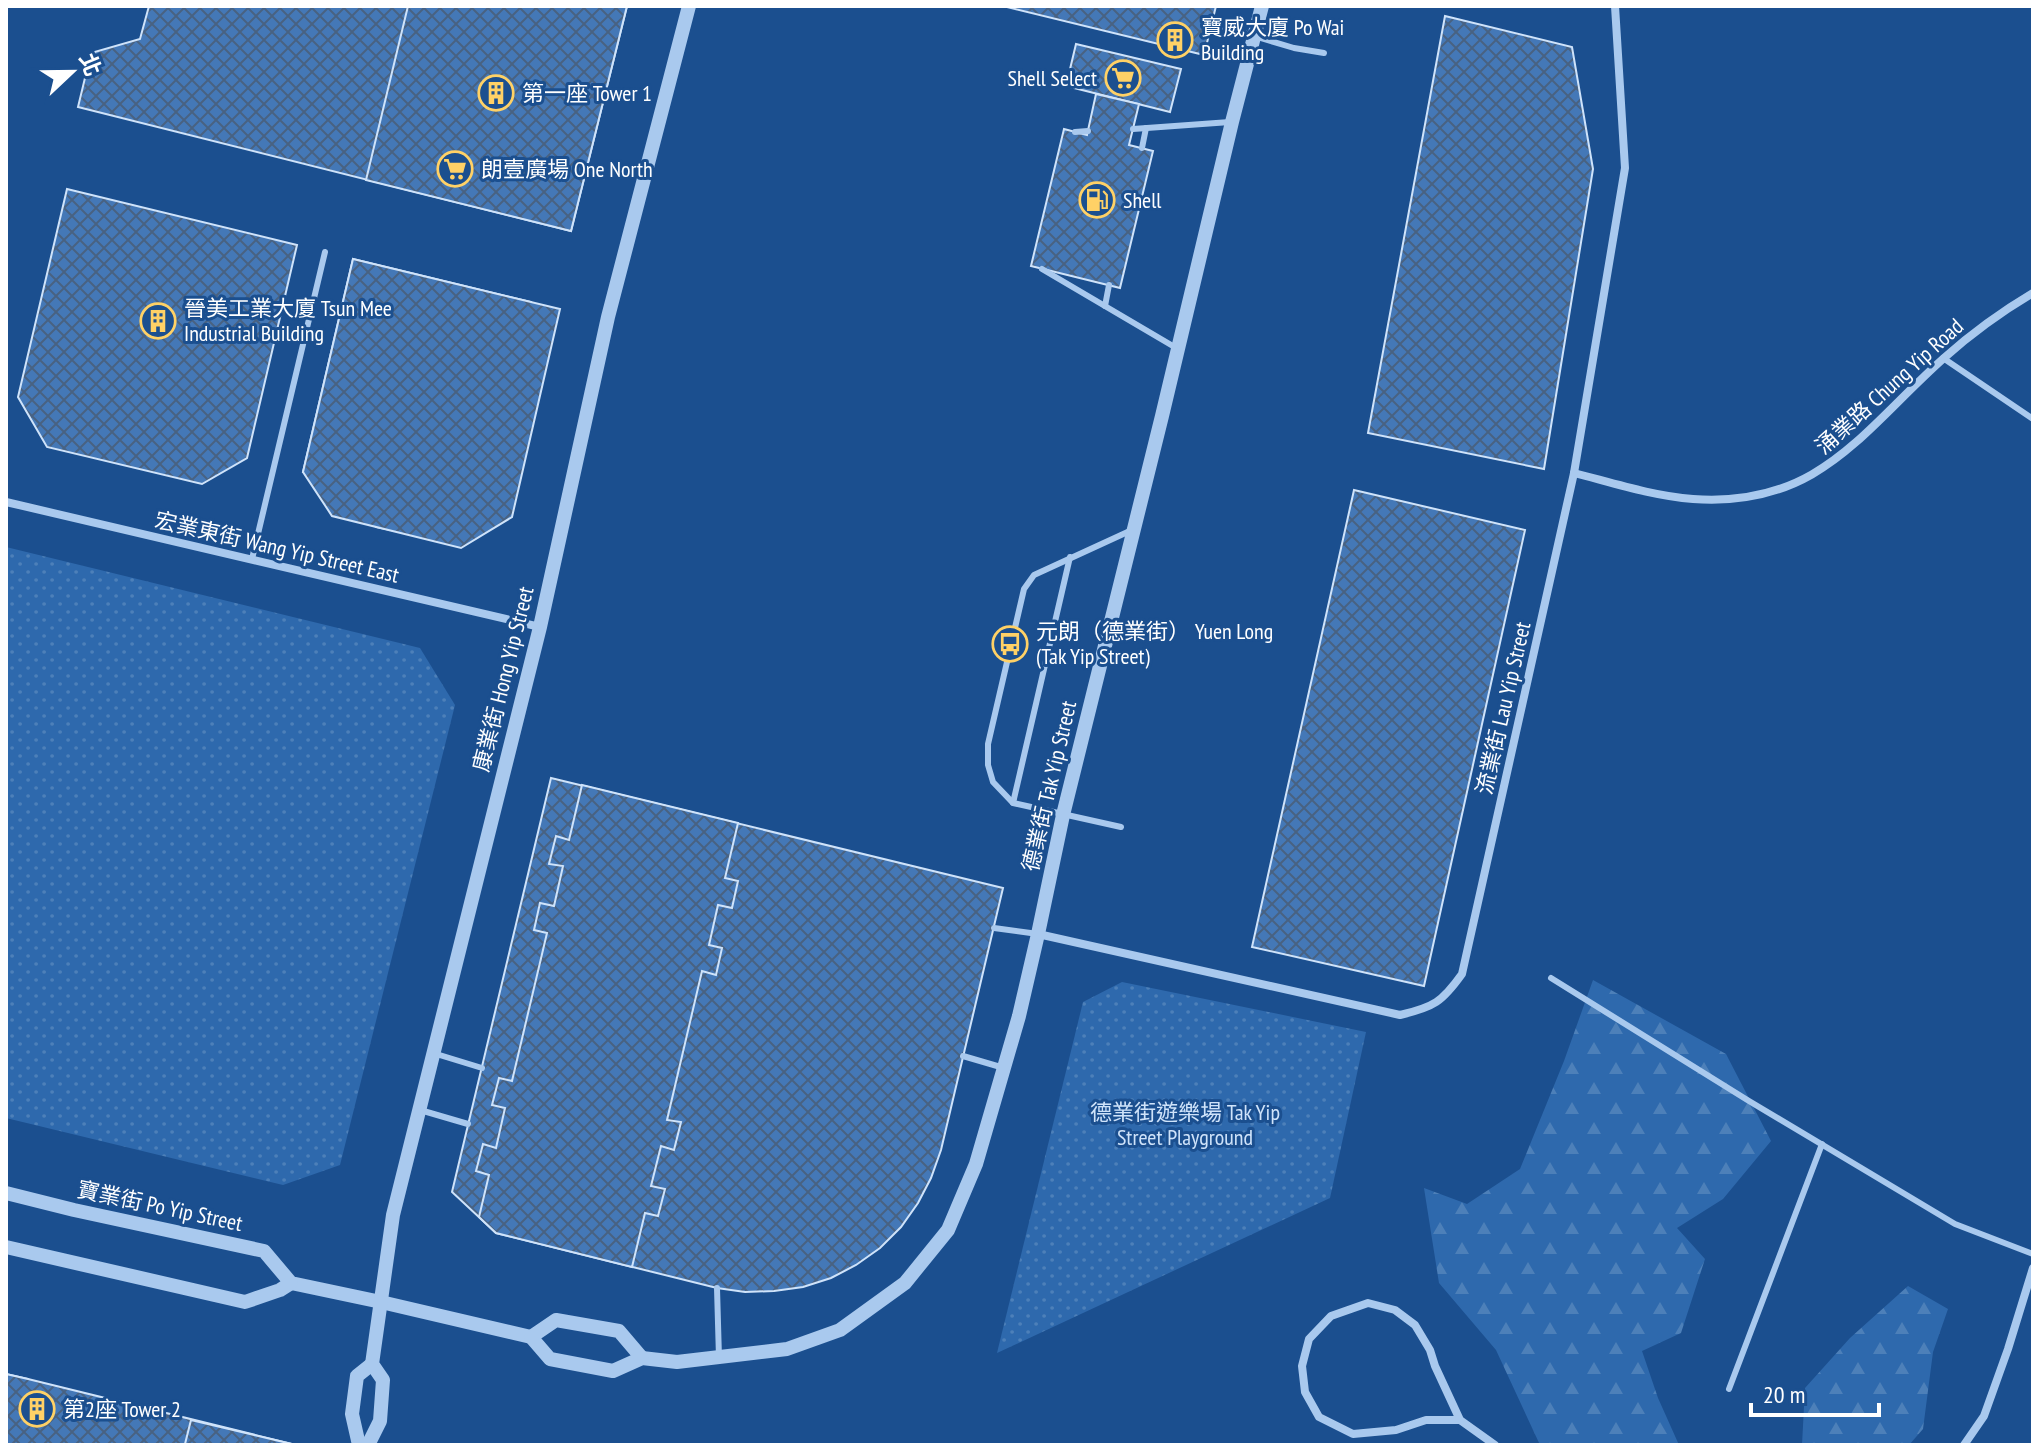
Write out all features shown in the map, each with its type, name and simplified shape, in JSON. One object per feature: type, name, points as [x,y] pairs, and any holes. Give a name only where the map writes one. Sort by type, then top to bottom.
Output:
[{"type":"street","name":"康業街 Hong Yip Street","points":[[368,1445],[380,1421],[383,1380],[372,1364],[393,1215],[540,627],[608,317],[689,6]]},
{"type":"street","name":"德業街 Tak Yip Street","points":[[381,1302],[531,1337],[550,1359],[613,1371],[642,1358],[677,1362],[719,1358],[787,1349],[840,1330],[905,1283],[948,1230],[976,1164],[1004,1068],[1132,530],[1262,6]]},
{"type":"street","name":"流業街 Lau Yip Street","points":[[1038,934],[1400,1015],[1429,1007],[1447,995],[1462,974],[1574,473],[1625,168],[1615,6]]},
{"type":"street","name":"涌業路 Chung Yip Road","points":[[1574,473],[1656,494],[1691,499],[1744,498],[1798,482],[1848,451],[1943,358],[1990,320],[2033,293]]},
{"type":"street","name":"宏業東街 Wang Yip Street East","points":[[6,502],[540,627]]},
{"type":"street","name":"寶業街 Po Yip Street","points":[[6,1193],[264,1251],[291,1283]]},
{"type":"street","points":[[6,1247],[245,1302],[291,1283],[381,1302]]},
{"type":"street","points":[[1964,1445],[1984,1416],[2033,1268]]},
{"type":"street","points":[[1460,1420],[1426,1420],[1396,1430],[1353,1434],[1319,1417],[1305,1392],[1302,1366],[1309,1339],[1331,1316],[1368,1303],[1395,1310],[1415,1325],[1430,1350],[1460,1420],[1495,1445]]},
{"type":"street","points":[[531,1337],[556,1320],[619,1331],[642,1358]]},
{"type":"street","name":"康業街 Hong Yip Street","points":[[359,1445],[352,1414],[357,1376],[372,1364]]},
{"type":"lane","points":[[1211,25],[1324,53]]},
{"type":"lane","points":[[1133,129],[1232,122]]},
{"type":"lane","points":[[1142,148],[1146,128]]},
{"type":"lane","points":[[1075,132],[1088,131]]},
{"type":"lane","points":[[252,559],[325,252]]},
{"type":"lane","points":[[1042,269],[1178,349]]},
{"type":"lane","points":[[1105,306],[1109,285]]},
{"type":"lane","points":[[1943,358],[2033,419]]},
{"type":"lane","points":[[1121,827],[1013,803],[993,782],[988,765],[988,744],[1024,589],[1034,575],[1132,530]]},
{"type":"lane","points":[[1013,803],[1070,557]]},
{"type":"lane","points":[[994,928],[1038,934]]},
{"type":"lane","points":[[1551,978],[1955,1224],[2033,1254]]},
{"type":"lane","points":[[433,1053],[482,1068]]},
{"type":"lane","points":[[963,1056],[1004,1068]]},
{"type":"lane","points":[[420,1110],[468,1124]]},
{"type":"lane","points":[[1729,1389],[1822,1144]]},
{"type":"lane","points":[[717,1288],[719,1358]]},
{"type":"green space","points":[[6,547],[420,648],[455,705],[340,1165],[283,1185],[6,1118]]},
{"type":"green space","points":[[1593,980],[1726,1054],[1771,1141],[1723,1199],[1677,1228],[1705,1259],[1681,1333],[1642,1351],[1679,1445],[1540,1445],[1496,1350],[1439,1283],[1424,1188],[1467,1204],[1520,1169]]},
{"type":"green space","name":"德業街遊樂場 Tak Yip Street Playground","points":[[1122,982],[1366,1032],[1330,1198],[997,1353],[1083,1002]]},
{"type":"green space","points":[[1908,1286],[1948,1309],[1933,1352],[1923,1429],[1909,1445],[1802,1445],[1805,1388],[1850,1338]]},
{"type":"building","name":"朗壹廣場 One North","points":[[149,6],[627,6],[571,231],[78,107],[91,53],[140,39]]},
{"type":"building","name":"第一座 Tower 1","points":[[408,6],[627,6],[571,231],[366,180]]},
{"type":"building","name":"寶威大廈 Po Wai Building","points":[[1003,6],[1216,6],[1204,55]]},
{"type":"building","points":[[1445,16],[1572,47],[1593,169],[1544,469],[1368,433]]},
{"type":"building","name":"Shell Select","points":[[1076,44],[1181,69],[1170,112],[1066,86]]},
{"type":"building","points":[[1096,94],[1139,104],[1129,145],[1153,151],[1120,288],[1031,266],[1064,129],[1087,135]]},
{"type":"building","name":"晉美工業大廈 Tsun Mee Industrial Building","points":[[67,189],[297,245],[247,458],[202,484],[47,447],[18,397]]},
{"type":"building","points":[[353,259],[531,302],[480,515],[399,495],[391,530],[376,527],[384,491],[303,472]]},
{"type":"building","points":[[353,259],[560,309],[512,517],[461,548],[332,516],[303,472]]},
{"type":"building","points":[[1354,490],[1525,530],[1424,986],[1252,947]]},
{"type":"building","points":[[551,778],[1003,888],[941,1150],[931,1178],[901,1227],[880,1248],[856,1265],[831,1278],[803,1287],[745,1292],[717,1288],[496,1233],[452,1192]]},
{"type":"building","points":[[582,785],[738,823],[725,878],[738,881],[732,908],[718,905],[709,945],[722,948],[716,975],[702,971],[667,1120],[681,1122],[674,1150],[661,1146],[651,1186],[665,1189],[658,1216],[645,1213],[632,1267],[496,1233],[479,1217],[489,1175],[476,1171],[483,1144],[496,1148],[505,1108],[492,1105],[499,1078],[512,1081],[547,933],[534,930],[540,903],[554,906],[563,866],[549,864],[556,836],[569,840]]},
{"type":"building","name":"第2座 Tower 2","points":[[6,1374],[28,1379],[26,1387],[70,1397],[64,1423],[54,1422],[52,1430],[29,1424],[24,1445],[6,1445]]},
{"type":"building","points":[[6,1374],[28,1379],[296,1445],[6,1445]]},
{"type":"building","points":[[191,1420],[296,1445],[185,1444]]},
{"type":"place","name":"寶威大廈 Po Wai Building","points":[[1175,40]]},
{"type":"place","name":"Shell Select","points":[[1123,78]]},
{"type":"place","name":"第一座 Tower 1","points":[[496,93]]},
{"type":"place","name":"朗壹廣場 One North","points":[[455,169]]},
{"type":"place","name":"Shell","points":[[1097,200]]},
{"type":"place","name":"晉美工業大廈 Tsun Mee Industrial Building","points":[[158,321]]},
{"type":"place","name":"元朗（德業街） Yuen Long (Tak Yip Street)","points":[[1010,644]]},
{"type":"place","name":"第2座 Tower 2","points":[[37,1409]]}]
